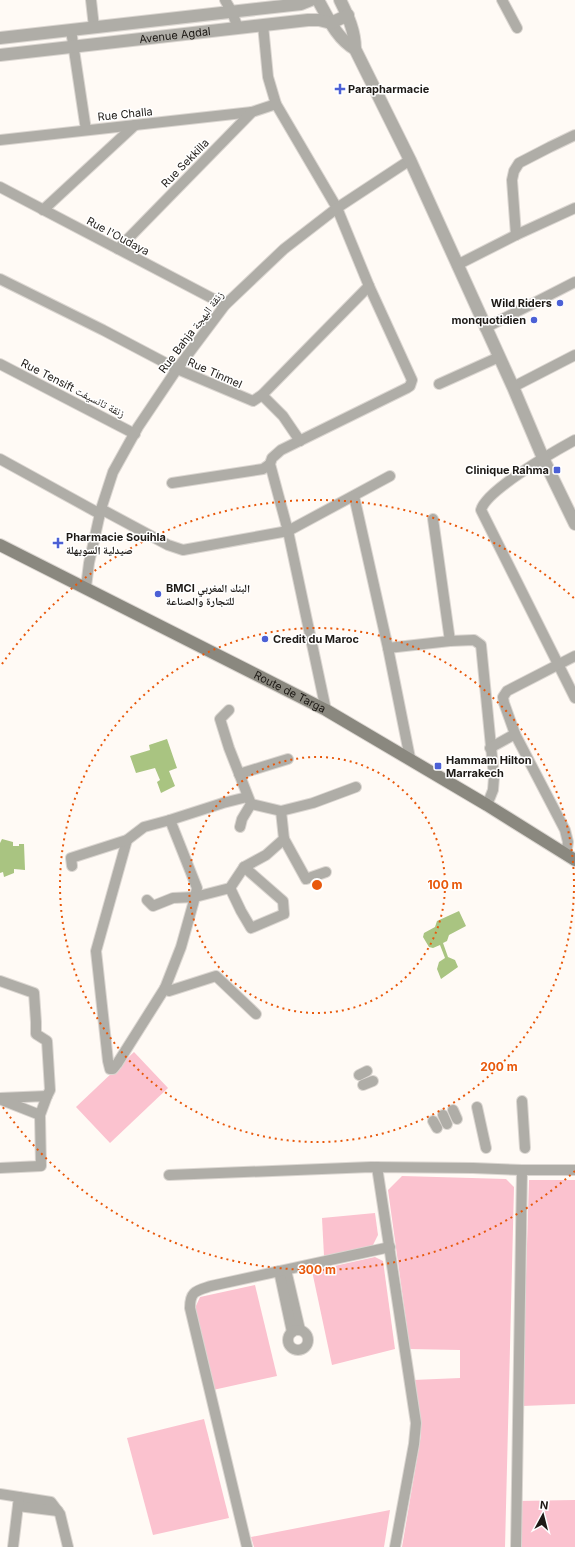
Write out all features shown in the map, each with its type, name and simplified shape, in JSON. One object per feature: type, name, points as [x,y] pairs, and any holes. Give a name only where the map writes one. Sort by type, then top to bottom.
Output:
[{"type":"main road","name":"Route de Targa","points":[[0,545],[86,587],[326,710],[410,758],[571,859]]},
{"type":"street","points":[[91,0],[94,27]]},
{"type":"street","points":[[225,0],[232,12],[238,28]]},
{"type":"street","name":"Avenue Agdal","points":[[0,38],[301,4],[311,0]]},
{"type":"street","points":[[318,0],[331,23],[346,44],[355,49]]},
{"type":"street","points":[[340,0],[348,15],[355,40],[355,49],[410,160],[513,387],[543,458],[571,508],[575,524]]},
{"type":"street","points":[[502,0],[517,28]]},
{"type":"street","points":[[331,23],[348,15]]},
{"type":"street","name":"Avenue Agdal","points":[[0,55],[319,20],[331,23]]},
{"type":"street","points":[[263,26],[268,77],[276,104],[337,208],[369,286],[411,376],[412,383],[410,386],[378,403],[300,440],[275,454],[270,464],[288,531],[326,710]]},
{"type":"street","points":[[71,30],[86,130]]},
{"type":"street","name":"Rue Sekkilla","points":[[118,249],[252,112],[276,104]]},
{"type":"street","name":"Rue Challa","points":[[0,140],[252,112]]},
{"type":"street","points":[[43,210],[135,125]]},
{"type":"street","points":[[516,235],[512,180],[516,167],[523,161],[575,135]]},
{"type":"street","name":"Rue Bahja زنقة البهجة","points":[[86,587],[89,563],[101,512],[113,472],[135,434],[177,369],[226,305],[284,249],[337,208],[410,160]]},
{"type":"street","name":"Rue l'Oudaya","points":[[0,188],[226,305]]},
{"type":"street","points":[[457,265],[516,235],[575,208]]},
{"type":"street","name":"Rue Tinmel","points":[[0,279],[103,330],[177,369],[250,401],[256,401],[262,395]]},
{"type":"street","points":[[485,328],[575,282]]},
{"type":"street","points":[[300,440],[283,416],[262,395],[369,286]]},
{"type":"street","points":[[513,387],[575,355]]},
{"type":"street","points":[[439,384],[499,357]]},
{"type":"street","name":"Rue Tensift زنقة تانسيفت","points":[[0,364],[135,434]]},
{"type":"street","points":[[575,440],[543,458],[486,499],[481,510],[575,698]]},
{"type":"street","points":[[0,459],[101,512],[168,545],[183,550],[288,531],[390,476]]},
{"type":"street","points":[[172,483],[263,468],[270,464]]},
{"type":"street","points":[[354,496],[388,648],[410,758]]},
{"type":"street","points":[[433,519],[450,641]]},
{"type":"street","points":[[388,648],[450,641],[474,640],[481,645],[494,777],[493,790],[487,805]]},
{"type":"street","points":[[571,859],[566,830],[515,734],[503,697],[507,691],[575,656]]},
{"type":"street","points":[[488,709],[504,702]]},
{"type":"street","points":[[229,710],[220,719],[249,801],[240,826]]},
{"type":"street","points":[[490,748],[515,734]]},
{"type":"street","points":[[239,774],[288,760]]},
{"type":"street","points":[[72,866],[72,858],[127,840],[144,827],[223,803],[249,801],[281,810],[313,803],[356,787]]},
{"type":"street","points":[[281,810],[284,839],[306,879],[326,872]]},
{"type":"street","points":[[127,840],[96,951],[110,1069],[113,1069],[117,1064],[165,988],[181,947],[195,897],[197,888],[170,820]]},
{"type":"street","points":[[147,900],[153,906],[173,898],[195,897],[230,888],[244,867],[266,855],[284,839]]},
{"type":"street","points":[[230,888],[251,928],[284,914],[283,901],[244,867]]},
{"type":"street","points":[[165,988],[170,991],[216,976],[256,1014]]},
{"type":"street","points":[[0,981],[34,993],[36,1034],[47,1041],[50,1090],[40,1115],[41,1166],[0,1168]]},
{"type":"street","points":[[0,1099],[47,1096]]},
{"type":"street","points":[[0,1099],[40,1115]]},
{"type":"street","points":[[522,1101],[525,1148]]},
{"type":"street","points":[[477,1107],[486,1148]]},
{"type":"street","points":[[377,1167],[416,1423],[414,1444],[395,1547]]},
{"type":"street","points":[[168,1175],[377,1167],[575,1170]]},
{"type":"street","points":[[516,1547],[522,1170]]},
{"type":"street","points":[[247,1547],[190,1308],[190,1299],[192,1294],[197,1290],[211,1286],[390,1247]]},
{"type":"street","points":[[282,1270],[296,1331]]},
{"type":"street","points":[[0,1494],[29,1508],[58,1511],[68,1547]]},
{"type":"street","points":[[13,1547],[18,1502]]},
{"type":"shaded area","points":[[167,739],[177,768],[169,771],[175,786],[161,793],[157,782],[160,780],[155,768],[136,773],[130,756],[150,750],[149,745]]},
{"type":"shaded area","points":[[2,839],[13,842],[13,846],[24,844],[25,870],[14,869],[14,873],[4,877],[3,872],[0,873],[0,843]]},
{"type":"shaded area","points":[[459,911],[466,926],[449,935],[447,941],[443,943],[448,957],[455,960],[458,967],[441,979],[437,969],[439,962],[445,958],[440,945],[433,948],[429,947],[423,937],[424,933],[435,927],[437,921]]},
{"type":"shaded area","points":[[134,1052],[168,1088],[110,1143],[76,1107]]},
{"type":"shaded area","points":[[402,1176],[506,1179],[514,1187],[505,1547],[402,1547],[421,1435],[413,1380],[460,1378],[460,1350],[410,1349],[388,1190]]},
{"type":"shaded area","points":[[529,1180],[575,1180],[575,1404],[522,1406]]},
{"type":"shaded area","points":[[375,1213],[378,1235],[372,1247],[324,1256],[322,1218]]},
{"type":"shaded area","points":[[375,1257],[383,1261],[395,1349],[332,1365],[312,1271]]},
{"type":"shaded area","points":[[255,1285],[277,1376],[213,1390],[195,1308],[200,1297]]},
{"type":"shaded area","points":[[204,1419],[229,1518],[153,1535],[127,1438]]},
{"type":"shaded area","points":[[575,1500],[575,1547],[519,1547],[518,1501]]},
{"type":"shaded area","points":[[390,1510],[384,1547],[254,1547],[251,1537]]},
{"type":"place","name":"Parapharmacie","points":[[340,89]]},
{"type":"place","name":"Wild Riders","points":[[560,303]]},
{"type":"place","name":"monquotidien","points":[[534,320]]},
{"type":"place","name":"Clinique Rahma","points":[[557,470]]},
{"type":"place","name":"Pharmacie Souihla صيدلية السويهلة","points":[[58,543]]},
{"type":"place","name":"BMCI البنك المغربي للتجارة والصناعة","points":[[158,594]]},
{"type":"place","name":"Credit du Maroc","points":[[265,639]]},
{"type":"place","name":"Hammam Hilton Marrakech","points":[[438,766]]}]
